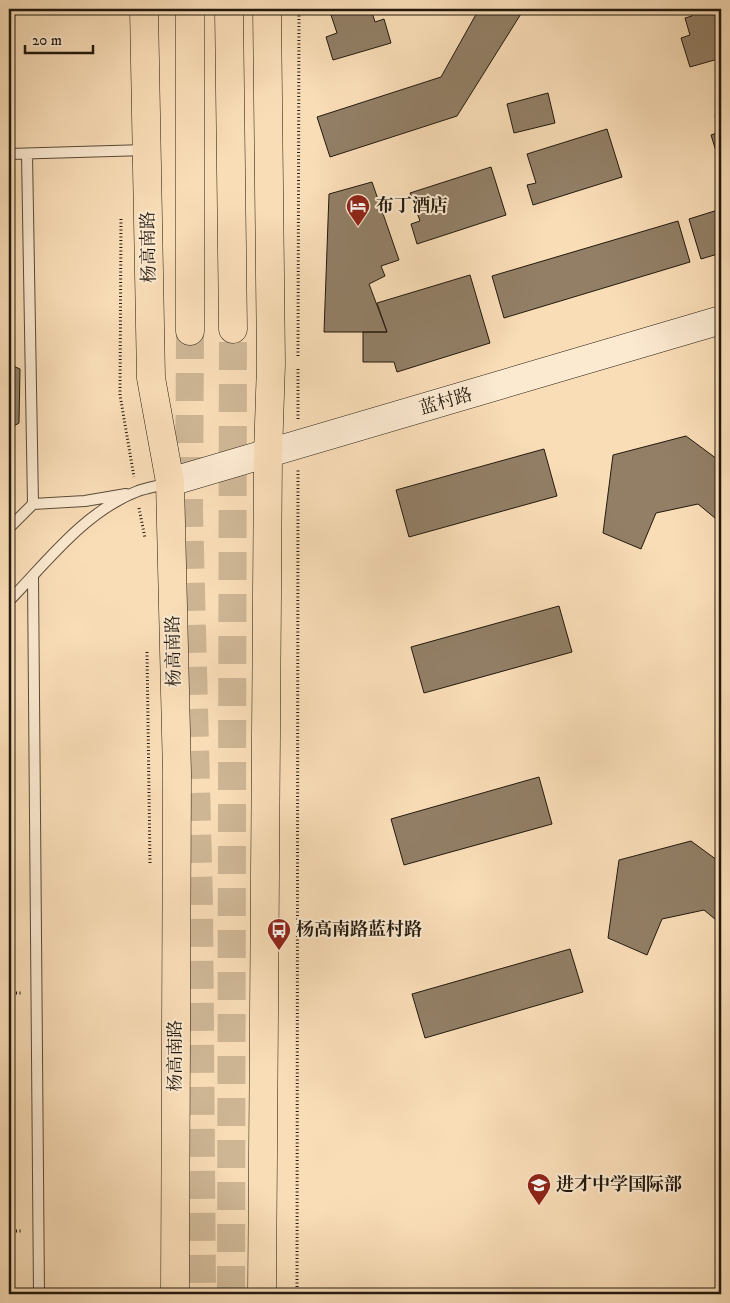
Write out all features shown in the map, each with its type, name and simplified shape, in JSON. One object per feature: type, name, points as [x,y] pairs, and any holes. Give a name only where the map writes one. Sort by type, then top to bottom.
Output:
[{"type":"main road","name":"杨高南路","points":[[144,9],[151,378],[170,482],[176,774],[175,1294]]},
{"type":"main road","points":[[190,9],[190,331]]},
{"type":"main road","points":[[229,9],[233,329]]},
{"type":"main road","points":[[262,1294],[268,454],[272,364],[267,9]]},
{"type":"street","name":"蓝村路","points":[[170,482],[721,320]]},
{"type":"lane","points":[[9,154],[147,150]]},
{"type":"lane","points":[[27,154],[33,504]]},
{"type":"lane","points":[[9,528],[33,504],[85,501],[136,492],[170,482]]},
{"type":"lane","points":[[9,601],[74,533],[104,509],[136,492]]},
{"type":"lane","points":[[33,576],[39,1294]]},
{"type":"path","points":[[297,1294],[299,9]]},
{"type":"path","points":[[121,210],[120,394],[146,545]]},
{"type":"path","points":[[147,644],[150,864]]},
{"type":"building","points":[[329,9],[371,9],[375,22],[384,19],[391,43],[333,60],[326,37],[337,33]]},
{"type":"building","points":[[479,9],[524,9],[457,116],[330,157],[317,117],[441,77]]},
{"type":"building","points":[[690,9],[721,9],[721,47],[716,48],[718,59],[690,67],[681,38],[690,35],[685,18],[692,16]]},
{"type":"building","points":[[548,93],[555,123],[514,133],[507,104]]},
{"type":"building","points":[[721,113],[720,164],[711,135],[720,132],[715,115]]},
{"type":"building","points":[[607,129],[622,177],[533,205],[527,185],[536,183],[527,154]]},
{"type":"building","points":[[491,167],[506,215],[417,244],[411,224],[420,221],[410,193]]},
{"type":"building","name":"布丁酒店","points":[[372,182],[399,260],[381,266],[385,276],[369,284],[387,332],[324,332],[329,194]]},
{"type":"building","points":[[721,209],[721,253],[701,259],[689,219]]},
{"type":"building","points":[[678,221],[690,262],[504,318],[492,276]]},
{"type":"building","points":[[470,275],[490,343],[397,372],[394,362],[363,362],[363,332],[387,332],[377,303]]},
{"type":"building","points":[[9,364],[20,369],[19,423],[9,429]]},
{"type":"building","points":[[686,436],[721,462],[721,523],[698,504],[656,513],[641,549],[603,533],[613,455]]},
{"type":"building","points":[[544,449],[557,496],[409,537],[396,490]]},
{"type":"building","points":[[559,606],[572,652],[424,693],[411,647]]},
{"type":"building","points":[[10,728],[10,882],[9,882]]},
{"type":"building","points":[[539,777],[552,824],[404,865],[391,819]]},
{"type":"building","points":[[691,841],[721,863],[721,924],[704,910],[662,919],[647,955],[608,938],[619,860]]},
{"type":"building","points":[[570,949],[583,992],[425,1038],[412,994]]},
{"type":"building","points":[[9,1026],[14,1026],[14,1185],[9,1185]]},
{"type":"tunnel","points":[[231,1294],[233,329]]},
{"type":"tunnel","points":[[190,331],[189,511],[199,903],[202,1294]]},
{"type":"place","name":"布丁酒店","points":[[358,227]]},
{"type":"place","name":"杨高南路蓝村路","points":[[279,951]]},
{"type":"place","name":"进才中学国际部","points":[[539,1206]]}]
